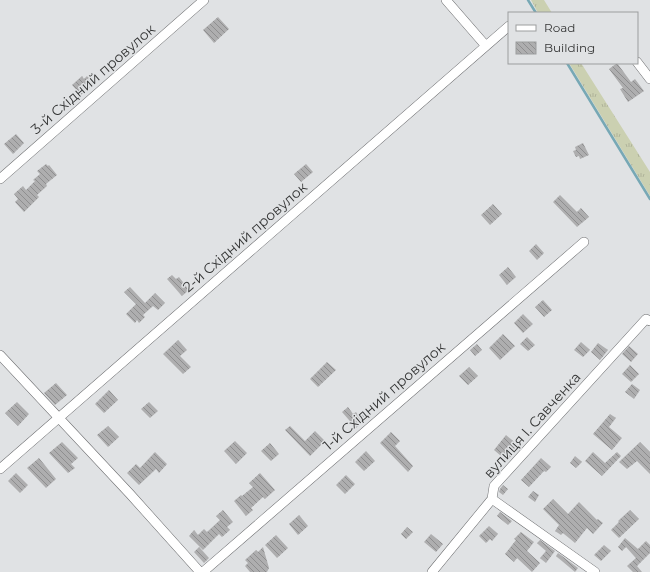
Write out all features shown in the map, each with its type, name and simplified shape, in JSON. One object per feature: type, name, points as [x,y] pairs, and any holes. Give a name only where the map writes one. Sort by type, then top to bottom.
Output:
[{"type":"street","name":"3-й Східний провулок","points":[[0,179],[204,0]]},
{"type":"street","points":[[446,0],[486,46]]},
{"type":"street","name":"2-й Східний провулок","points":[[0,469],[508,27]]},
{"type":"street","points":[[638,63],[650,79]]},
{"type":"street","name":"1-й Східний провулок","points":[[201,572],[584,242]]},
{"type":"street","name":"вулиця І. Савченка","points":[[432,572],[492,499],[494,486],[648,320]]},
{"type":"street","points":[[0,355],[60,417],[201,572]]},
{"type":"street","points":[[492,499],[595,572]]},
{"type":"green space","points":[[531,0],[544,0],[551,12],[537,12]]},
{"type":"green space","points":[[570,64],[582,64],[650,172],[650,196]]},
{"type":"building","points":[[218,17],[229,29],[214,43],[203,30]]},
{"type":"building","points":[[618,64],[631,82],[635,79],[644,91],[628,102],[620,89],[623,88],[609,69]]},
{"type":"building","points":[[82,76],[84,79],[87,76],[95,83],[81,95],[72,85]]},
{"type":"building","points":[[16,134],[24,143],[13,154],[4,144]]},
{"type":"building","points":[[583,143],[589,155],[580,159],[579,156],[576,157],[573,151],[576,150],[575,147]]},
{"type":"building","points":[[46,164],[48,166],[49,165],[57,175],[46,184],[47,186],[37,195],[39,197],[24,212],[15,202],[18,199],[14,194],[23,186],[26,190],[35,181],[33,180],[40,174],[37,171]]},
{"type":"building","points":[[306,164],[313,172],[301,182],[294,174]]},
{"type":"building","points":[[560,195],[577,212],[581,208],[589,217],[577,227],[553,202]]},
{"type":"building","points":[[493,204],[502,214],[490,225],[481,215]]},
{"type":"building","points":[[536,244],[544,253],[537,260],[529,251]]},
{"type":"building","points":[[508,267],[516,277],[507,285],[499,275]]},
{"type":"building","points":[[172,275],[176,279],[179,277],[189,290],[182,296],[167,279]]},
{"type":"building","points":[[130,287],[145,303],[155,293],[165,303],[158,310],[153,306],[143,315],[145,317],[139,323],[137,320],[135,323],[126,314],[136,304],[124,292]]},
{"type":"building","points":[[543,300],[552,310],[544,317],[535,307]]},
{"type":"building","points":[[523,314],[533,324],[523,333],[514,323]]},
{"type":"building","points":[[503,334],[515,346],[500,360],[489,348]]},
{"type":"building","points":[[527,337],[535,345],[528,351],[520,344]]},
{"type":"building","points":[[178,340],[187,350],[180,356],[191,367],[183,374],[163,354]]},
{"type":"building","points":[[581,342],[590,350],[583,357],[574,350]]},
{"type":"building","points":[[598,343],[608,350],[600,360],[591,352]]},
{"type":"building","points":[[477,344],[482,350],[475,356],[470,350]]},
{"type":"building","points":[[629,346],[638,354],[631,362],[622,354]]},
{"type":"building","points":[[327,362],[336,370],[318,387],[310,379]]},
{"type":"building","points":[[630,365],[639,374],[631,382],[622,374]]},
{"type":"building","points":[[469,367],[478,376],[468,385],[459,376]]},
{"type":"building","points":[[56,383],[67,395],[55,405],[44,393]]},
{"type":"building","points":[[632,384],[640,390],[634,399],[625,392]]},
{"type":"building","points":[[109,390],[118,400],[104,413],[95,404]]},
{"type":"building","points":[[17,402],[29,414],[18,426],[5,413]]},
{"type":"building","points":[[149,402],[158,411],[150,418],[141,409]]},
{"type":"building","points":[[348,407],[353,414],[356,412],[358,415],[361,412],[367,419],[356,428],[342,412]]},
{"type":"building","points":[[610,414],[616,418],[609,427],[622,438],[612,450],[593,434]]},
{"type":"building","points":[[108,426],[119,437],[108,447],[97,435]]},
{"type":"building","points":[[290,426],[305,441],[315,431],[325,441],[310,456],[285,430]]},
{"type":"building","points":[[391,432],[400,441],[395,446],[413,466],[408,472],[380,443]]},
{"type":"building","points":[[506,435],[519,446],[507,461],[494,450]]},
{"type":"building","points":[[235,441],[247,453],[236,464],[224,451]]},
{"type":"building","points":[[62,442],[78,458],[71,464],[75,468],[68,473],[49,453]]},
{"type":"building","points":[[640,442],[650,452],[650,474],[637,461],[627,469],[619,462]]},
{"type":"building","points":[[270,443],[279,454],[271,461],[261,451]]},
{"type":"building","points":[[366,451],[375,461],[364,471],[355,462]]},
{"type":"building","points":[[155,452],[167,464],[159,473],[156,469],[139,485],[127,473],[136,464],[140,468]]},
{"type":"building","points":[[593,452],[605,463],[617,452],[621,456],[602,476],[585,461]]},
{"type":"building","points":[[575,456],[582,462],[576,468],[570,463]]},
{"type":"building","points":[[39,458],[56,479],[46,488],[27,468]]},
{"type":"building","points":[[541,458],[551,467],[546,472],[544,471],[529,487],[521,480]]},
{"type":"building","points":[[16,473],[28,485],[20,493],[8,481]]},
{"type":"building","points":[[260,473],[275,490],[265,499],[263,497],[251,508],[253,510],[246,516],[234,501],[253,487],[249,483]]},
{"type":"building","points":[[346,475],[355,484],[345,494],[336,485]]},
{"type":"building","points":[[503,485],[508,489],[503,495],[499,492]]},
{"type":"building","points":[[533,491],[539,495],[535,502],[528,497]]},
{"type":"building","points":[[553,499],[568,514],[579,502],[597,520],[598,519],[603,523],[593,534],[587,528],[575,543],[563,533],[561,535],[555,531],[559,525],[543,509]]},
{"type":"building","points":[[223,510],[233,522],[227,527],[230,530],[222,537],[219,534],[203,550],[189,536],[194,530],[198,535],[204,529],[207,532],[220,520],[216,516]]},
{"type":"building","points":[[630,510],[639,519],[619,538],[611,530]]},
{"type":"building","points":[[500,512],[512,521],[508,525],[497,516]]},
{"type":"building","points":[[299,515],[308,526],[298,535],[289,524]]},
{"type":"building","points":[[489,526],[498,534],[492,541],[490,539],[486,543],[479,536]]},
{"type":"building","points":[[407,527],[413,532],[406,539],[401,534]]},
{"type":"building","points":[[521,532],[534,542],[527,551],[540,563],[532,572],[517,558],[514,562],[505,554],[516,540],[514,539]]},
{"type":"building","points":[[431,534],[443,544],[436,552],[424,542]]},
{"type":"building","points":[[276,535],[288,548],[277,558],[265,545]]},
{"type":"building","points":[[625,538],[638,549],[646,541],[650,545],[650,553],[637,566],[642,572],[633,572],[627,566],[636,558],[626,547],[622,551],[618,547]]},
{"type":"building","points":[[540,540],[555,551],[546,563],[540,558],[546,551],[537,543]]},
{"type":"building","points":[[604,545],[611,551],[601,561],[594,555]]},
{"type":"building","points":[[199,547],[209,558],[204,563],[194,552]]},
{"type":"building","points":[[263,547],[269,568],[267,572],[250,572],[245,566],[248,563],[245,560],[256,550],[258,552]]},
{"type":"building","points":[[558,553],[578,568],[575,572],[556,556]]},
{"type":"waterway","points":[[528,0],[535,12]]},
{"type":"waterway","points":[[568,64],[650,199]]}]
